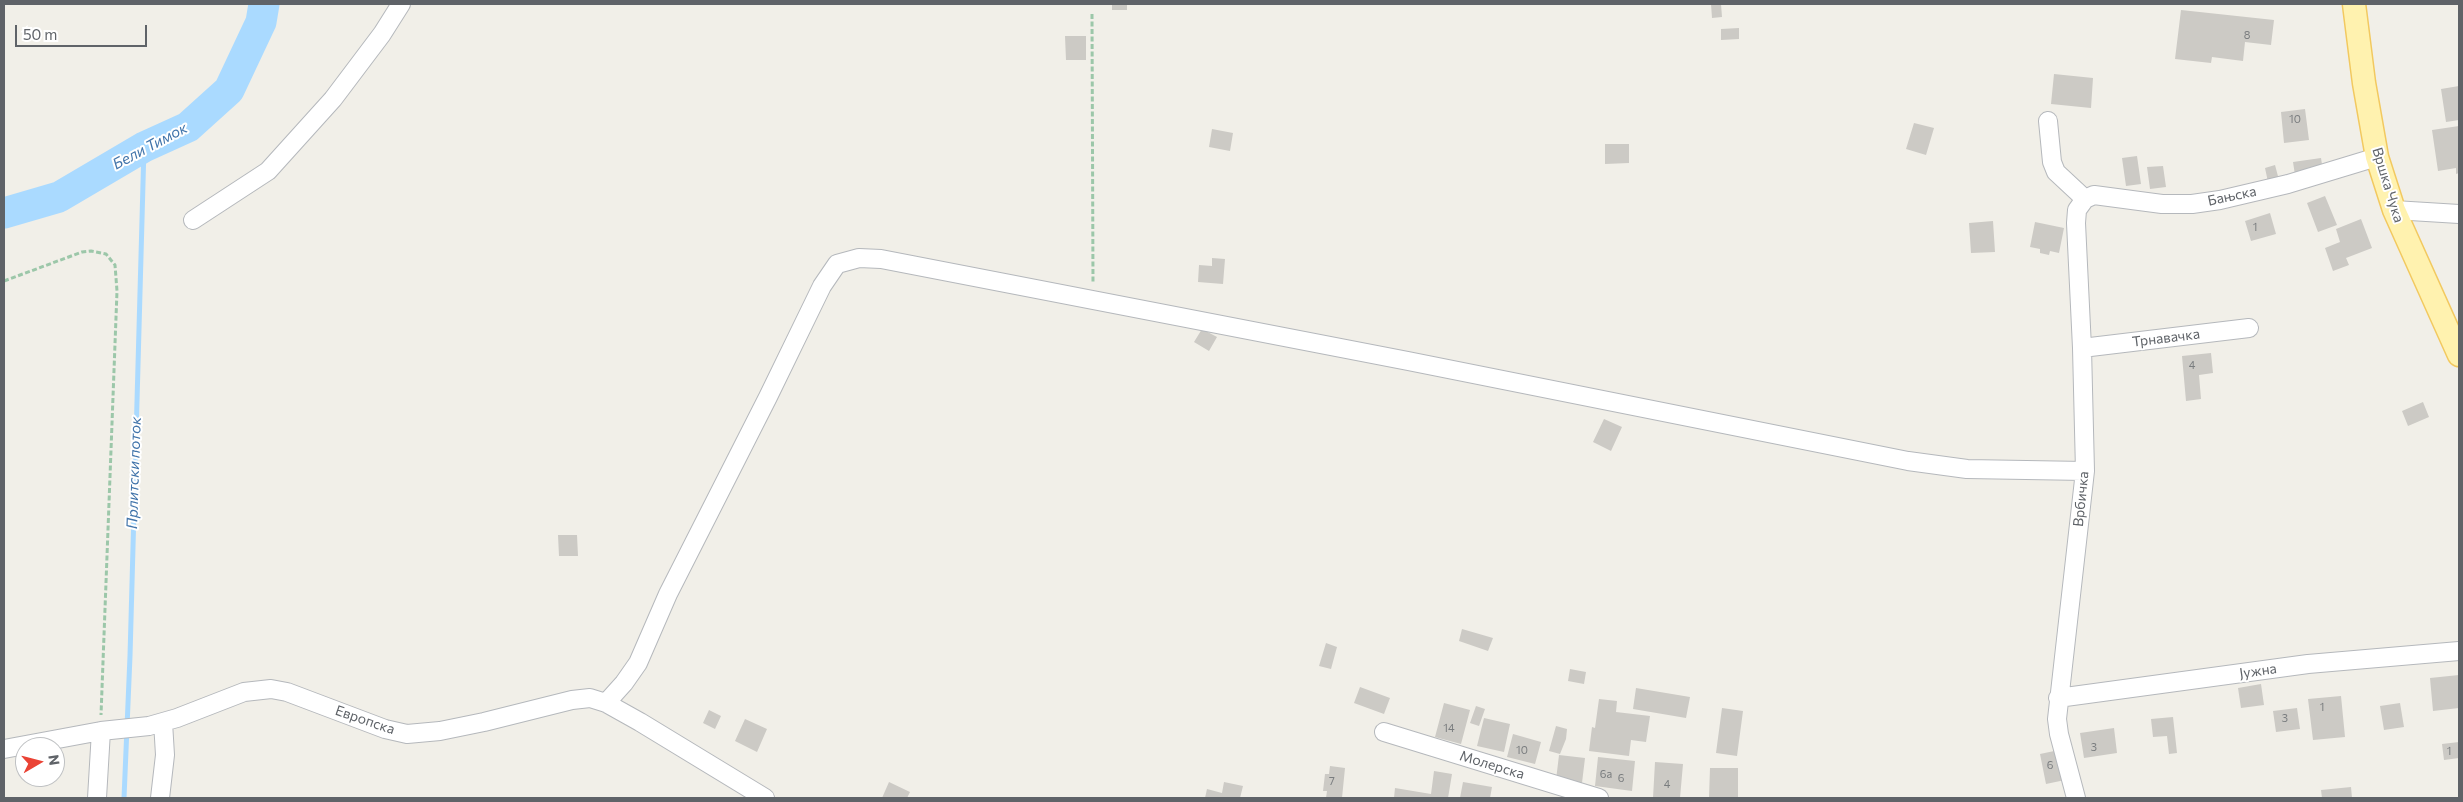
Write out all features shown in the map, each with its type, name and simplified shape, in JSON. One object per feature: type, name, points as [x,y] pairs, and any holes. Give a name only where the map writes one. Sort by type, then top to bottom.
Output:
[{"type":"main road","name":"Вршка Чука","points":[[2354,4],[2365,90],[2377,157],[2394,210],[2459,355]]},
{"type":"street","points":[[193,220],[268,171],[333,99],[382,34],[401,4]]},
{"type":"street","points":[[2048,121],[2052,162],[2056,172],[2085,199]]},
{"type":"street","name":"Бањска","points":[[2085,199],[2094,195],[2162,204],[2192,204],[2288,184],[2377,157]]},
{"type":"street","name":"Врбичка","points":[[2076,798],[2059,734],[2058,698],[2085,471],[2076,216],[2080,204],[2085,199]]},
{"type":"street","points":[[2394,210],[2459,214]]},
{"type":"street","points":[[606,703],[624,683],[638,663],[668,594],[822,286],[837,264],[859,258],[881,259],[1093,300],[1908,461],[1967,469],[2085,471]]},
{"type":"street","name":"Трнавачка","points":[[2082,348],[2249,328]]},
{"type":"street","name":"Јужна","points":[[2058,698],[2308,664],[2459,651]]},
{"type":"street","name":"Европска","points":[[4,749],[163,722],[244,692],[271,689],[287,692],[385,728],[407,734],[484,722],[572,700],[590,698],[606,703],[765,798]]},
{"type":"street","points":[[160,798],[164,755],[163,722]]},
{"type":"street","points":[[97,798],[108,730]]},
{"type":"street","name":"Молерска","points":[[1384,732],[1599,798]]},
{"type":"path","points":[[1092,14],[1093,300]]},
{"type":"path","points":[[4,281],[82,252],[91,251],[106,254],[115,265],[117,292],[108,730]]},
{"type":"building","points":[[1112,4],[1127,4],[1127,10],[1112,10]]},
{"type":"building","points":[[1711,4],[1721,4],[1722,17],[1712,18]]},
{"type":"building","points":[[2181,10],[2274,20],[2271,45],[2245,42],[2243,61],[2212,57],[2211,63],[2175,59]]},
{"type":"building","points":[[1739,28],[1739,39],[1721,40],[1721,29]]},
{"type":"building","points":[[1065,36],[1086,36],[1086,60],[1066,60]]},
{"type":"building","points":[[2054,74],[2093,78],[2091,108],[2051,104]]},
{"type":"building","points":[[2459,86],[2459,120],[2446,122],[2441,89]]},
{"type":"building","points":[[2305,109],[2309,140],[2284,143],[2281,112]]},
{"type":"building","points":[[1914,123],[1934,128],[1926,155],[1906,149]]},
{"type":"building","points":[[2459,126],[2459,173],[2456,174],[2456,168],[2438,171],[2432,130]]},
{"type":"building","points":[[1212,129],[1233,133],[1230,151],[1209,147]]},
{"type":"building","points":[[1605,144],[1629,144],[1629,163],[1605,164]]},
{"type":"building","points":[[2137,156],[2141,184],[2126,186],[2122,158]]},
{"type":"building","points":[[2321,158],[2323,171],[2295,175],[2293,162]]},
{"type":"building","points":[[2275,165],[2279,180],[2268,182],[2265,168]]},
{"type":"building","points":[[2163,166],[2166,187],[2150,189],[2147,167]]},
{"type":"building","points":[[2325,196],[2337,225],[2318,232],[2307,203]]},
{"type":"building","points":[[2270,213],[2276,234],[2251,241],[2245,221]]},
{"type":"building","points":[[2361,219],[2372,248],[2346,258],[2349,265],[2333,271],[2325,248],[2340,242],[2336,229]]},
{"type":"building","points":[[1993,221],[1995,252],[1971,253],[1969,223]]},
{"type":"building","points":[[2035,222],[2064,228],[2059,253],[2050,251],[2049,255],[2040,253],[2040,249],[2030,247]]},
{"type":"building","points":[[1212,258],[1225,259],[1223,284],[1198,282],[1199,265],[1212,266]]},
{"type":"building","points":[[1202,329],[1217,337],[1209,351],[1194,342]]},
{"type":"building","points":[[2211,353],[2213,373],[2199,375],[2201,399],[2186,401],[2182,356]]},
{"type":"building","points":[[2423,402],[2429,417],[2408,426],[2402,411]]},
{"type":"building","points":[[1604,419],[1622,427],[1611,451],[1593,442]]},
{"type":"building","points":[[558,535],[577,535],[578,556],[559,556]]},
{"type":"building","points":[[1462,629],[1493,638],[1488,651],[1459,641]]},
{"type":"building","points":[[1326,643],[1337,647],[1331,669],[1319,666]]},
{"type":"building","points":[[1570,669],[1586,672],[1584,684],[1568,681]]},
{"type":"building","points":[[2459,675],[2459,708],[2433,711],[2430,678]]},
{"type":"building","points":[[2261,684],[2264,705],[2241,708],[2238,688]]},
{"type":"building","points":[[1360,687],[1390,698],[1384,714],[1354,703]]},
{"type":"building","points":[[1636,688],[1690,697],[1686,718],[1633,709]]},
{"type":"building","points":[[2341,696],[2345,737],[2313,740],[2308,699]]},
{"type":"building","points":[[1599,699],[1617,701],[1616,712],[1650,716],[1646,742],[1631,740],[1629,756],[1589,751],[1592,727],[1595,728]]},
{"type":"building","points":[[1444,703],[1470,710],[1461,744],[1435,737]]},
{"type":"building","points":[[2400,703],[2404,727],[2384,730],[2380,706]]},
{"type":"building","points":[[1476,706],[1485,709],[1479,726],[1470,723]]},
{"type":"building","points":[[1722,708],[1743,711],[1737,756],[1716,753]]},
{"type":"building","points":[[2297,708],[2300,729],[2276,732],[2273,711]]},
{"type":"building","points":[[709,710],[721,716],[715,729],[703,723]]},
{"type":"building","points":[[2173,717],[2177,753],[2169,754],[2167,736],[2153,737],[2151,719]]},
{"type":"building","points":[[1484,718],[1510,724],[1504,752],[1477,746]]},
{"type":"building","points":[[745,719],[767,729],[757,752],[735,741]]},
{"type":"building","points":[[1556,726],[1567,729],[1566,739],[1560,754],[1549,751]]},
{"type":"building","points":[[2114,728],[2117,753],[2084,758],[2080,733]]},
{"type":"building","points":[[1513,734],[1541,742],[1535,764],[1507,757]]},
{"type":"building","points":[[2459,742],[2459,758],[2444,760],[2442,744]]},
{"type":"building","points":[[2059,750],[2065,780],[2046,784],[2040,754]]},
{"type":"building","points":[[1559,755],[1585,758],[1582,783],[1556,780]]},
{"type":"building","points":[[1598,757],[1635,761],[1632,791],[1595,786]]},
{"type":"building","points":[[1655,762],[1683,764],[1680,798],[1653,798]]},
{"type":"building","points":[[1330,766],[1345,768],[1342,798],[1326,798],[1327,791],[1323,791],[1325,774],[1329,774]]},
{"type":"building","points":[[1710,768],[1738,768],[1738,798],[1709,798]]},
{"type":"building","points":[[1434,771],[1452,774],[1448,798],[1394,798],[1395,788],[1431,794]]},
{"type":"building","points":[[889,782],[910,792],[907,798],[882,798]]},
{"type":"building","points":[[1224,782],[1243,786],[1240,798],[1205,798],[1207,789],[1222,793]]},
{"type":"building","points":[[1463,782],[1492,787],[1490,798],[1460,798]]},
{"type":"building","points":[[2351,787],[2352,798],[2322,798],[2321,790]]},
{"type":"waterway","name":"Бели Тимок","points":[[4,213],[59,197],[144,147],[188,127],[229,90],[261,22],[264,4]]},
{"type":"waterway","name":"Прлитски поток","points":[[124,798],[130,656],[144,147]]}]
